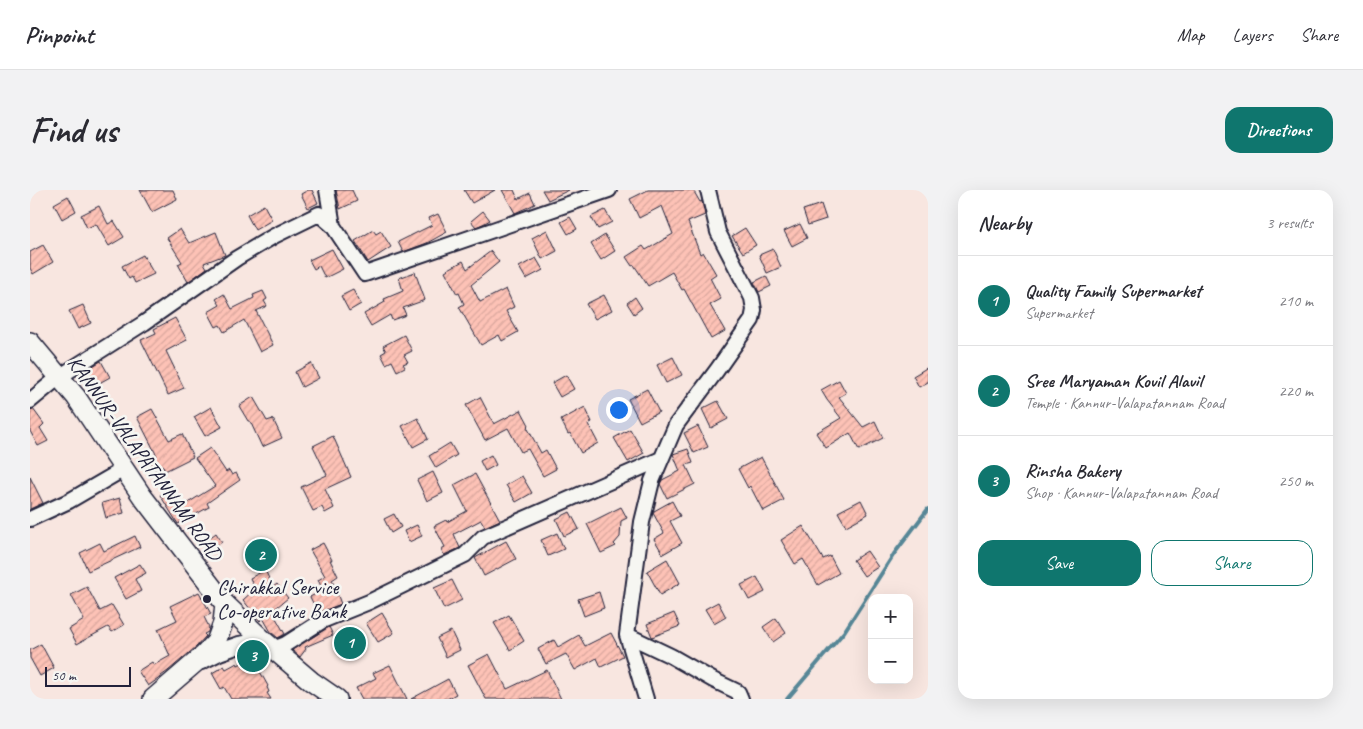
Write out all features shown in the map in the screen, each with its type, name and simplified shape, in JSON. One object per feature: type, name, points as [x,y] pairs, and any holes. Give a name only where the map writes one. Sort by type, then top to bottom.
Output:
[{"type":"main road","name":"KANNUR-VALAPATANNAM ROAD","points":[[30,342],[76,397],[142,496],[224,604],[311,681],[337,699]]},
{"type":"main road","points":[[154,699],[216,642],[224,623],[224,604]]},
{"type":"street","points":[[327,190],[332,226]]},
{"type":"street","points":[[646,699],[627,635],[642,522],[652,481],[676,425],[752,320],[754,310],[752,298],[718,232],[708,190]]},
{"type":"street","points":[[30,401],[60,377],[144,323],[237,258],[274,236],[319,214],[332,226],[365,274],[601,191]]},
{"type":"street","points":[[190,667],[219,652],[239,645],[286,644],[322,621],[370,602],[465,555],[483,537],[661,459]]},
{"type":"street","points":[[30,519],[69,501],[124,469]]},
{"type":"street","points":[[627,635],[738,692],[741,699]]},
{"type":"building","points":[[140,190],[173,190],[177,199],[152,212]]},
{"type":"building","points":[[312,190],[318,203],[308,208],[301,194]]},
{"type":"building","points":[[336,190],[352,190],[357,201],[340,209]]},
{"type":"building","points":[[464,190],[495,190],[472,203]]},
{"type":"building","points":[[502,190],[514,190],[518,199],[530,193],[535,204],[515,213]]},
{"type":"building","points":[[542,190],[569,190],[548,200]]},
{"type":"building","points":[[648,190],[693,190],[700,202],[702,201],[705,215],[688,222],[700,254],[703,252],[716,274],[710,278],[721,299],[710,305],[725,331],[711,339],[684,289],[682,290],[672,272],[648,286],[634,265],[632,266],[626,257],[643,246],[646,250],[673,234],[662,206],[639,218],[630,199]]},
{"type":"building","points":[[68,196],[76,211],[62,219],[54,204]]},
{"type":"building","points":[[821,204],[826,219],[808,225],[803,210]]},
{"type":"building","points":[[264,205],[272,220],[255,230],[247,215]]},
{"type":"building","points":[[99,206],[108,224],[114,221],[124,237],[109,246],[96,224],[87,228],[81,215]]},
{"type":"building","points":[[605,210],[612,222],[598,229],[591,217]]},
{"type":"building","points":[[483,211],[490,220],[476,227],[471,221]]},
{"type":"building","points":[[438,214],[447,232],[427,243],[403,252],[398,242],[432,225],[429,218]]},
{"type":"building","points":[[570,217],[577,229],[568,234],[561,222]]},
{"type":"building","points":[[800,224],[807,238],[792,246],[784,231]]},
{"type":"building","points":[[745,228],[756,245],[743,253],[732,236]]},
{"type":"building","points":[[180,229],[189,243],[216,232],[225,255],[204,263],[207,268],[188,282],[178,264],[182,262],[167,238]]},
{"type":"building","points":[[373,230],[376,234],[381,231],[391,247],[368,262],[355,241]]},
{"type":"building","points":[[547,230],[557,251],[542,259],[532,238]]},
{"type":"building","points":[[605,235],[615,251],[601,260],[591,244]]},
{"type":"building","points":[[43,245],[53,262],[33,274],[30,268],[30,252]]},
{"type":"building","points":[[332,249],[343,269],[325,278],[319,266],[314,269],[309,260]]},
{"type":"building","points":[[773,249],[781,267],[767,273],[759,255]]},
{"type":"building","points":[[491,251],[499,262],[471,285],[480,302],[506,289],[514,307],[506,311],[518,332],[502,341],[499,335],[481,345],[459,307],[464,304],[445,271],[463,261],[467,269]]},
{"type":"building","points":[[143,255],[154,274],[135,283],[132,277],[129,279],[122,266]]},
{"type":"building","points":[[536,258],[543,270],[526,279],[519,267]]},
{"type":"building","points":[[415,272],[425,300],[403,308],[406,315],[392,320],[390,315],[371,326],[364,314],[385,302],[384,299],[403,291],[399,278]]},
{"type":"building","points":[[766,276],[771,286],[759,292],[754,282]]},
{"type":"building","points":[[353,290],[361,304],[349,311],[341,296]]},
{"type":"building","points":[[263,291],[267,299],[264,301],[267,306],[256,311],[273,345],[260,352],[244,320],[224,332],[220,325],[216,327],[208,312],[220,305],[216,299],[224,294],[232,309],[254,298],[253,295]]},
{"type":"building","points":[[604,295],[612,310],[595,319],[586,304]]},
{"type":"building","points":[[635,297],[642,308],[634,314],[627,303]]},
{"type":"building","points":[[83,305],[91,323],[78,329],[69,311]]},
{"type":"building","points":[[175,318],[187,340],[166,351],[184,388],[168,395],[141,340],[156,333],[154,329]]},
{"type":"building","points":[[404,335],[412,351],[404,355],[408,362],[403,364],[405,367],[397,371],[392,361],[386,364],[381,354],[386,351],[383,346]]},
{"type":"building","points":[[673,357],[682,375],[666,383],[657,365]]},
{"type":"building","points":[[101,361],[110,377],[94,386],[86,370]]},
{"type":"building","points":[[311,363],[319,378],[302,387],[295,372]]},
{"type":"building","points":[[928,367],[928,382],[919,387],[913,376]]},
{"type":"building","points":[[566,375],[574,389],[560,397],[552,383]]},
{"type":"building","points":[[839,380],[846,393],[839,397],[863,427],[875,421],[883,438],[859,450],[850,433],[826,448],[816,433],[841,418],[821,390]]},
{"type":"building","points":[[647,389],[659,412],[640,422],[628,399]]},
{"type":"building","points":[[253,397],[267,421],[273,419],[282,438],[262,447],[250,421],[248,421],[239,406]]},
{"type":"building","points":[[480,397],[494,424],[521,410],[529,425],[527,427],[541,453],[546,450],[556,469],[543,476],[528,449],[521,452],[508,428],[485,440],[466,405]]},
{"type":"building","points":[[718,401],[728,419],[711,428],[702,409]]},
{"type":"building","points":[[211,407],[222,427],[205,436],[194,417]]},
{"type":"building","points":[[585,407],[592,422],[588,424],[598,443],[581,453],[561,420]]},
{"type":"building","points":[[33,409],[44,424],[40,428],[48,441],[38,446],[30,431],[30,410]]},
{"type":"building","points":[[152,409],[169,440],[182,434],[193,457],[165,471],[162,465],[154,469],[149,460],[157,456],[137,417]]},
{"type":"building","points":[[418,418],[428,439],[413,447],[402,426]]},
{"type":"building","points":[[698,426],[708,447],[694,453],[684,433]]},
{"type":"building","points":[[630,429],[644,453],[628,462],[614,438]]},
{"type":"building","points":[[333,436],[351,477],[325,489],[334,508],[325,513],[322,507],[313,511],[301,487],[327,475],[313,446]]},
{"type":"building","points":[[450,443],[457,455],[436,468],[429,456]]},
{"type":"building","points":[[210,448],[226,472],[229,470],[232,475],[236,473],[240,480],[207,503],[209,507],[178,524],[160,495],[172,488],[183,506],[215,486],[195,458]]},
{"type":"building","points":[[688,449],[693,463],[686,465],[695,484],[667,498],[660,484],[662,480],[680,471],[673,454]]},
{"type":"building","points":[[491,455],[496,465],[485,471],[480,461]]},
{"type":"building","points":[[761,457],[784,500],[763,511],[750,486],[748,488],[738,469]]},
{"type":"building","points":[[433,472],[443,493],[427,501],[417,480]]},
{"type":"building","points":[[475,474],[500,520],[485,527],[481,520],[454,534],[460,548],[444,555],[441,549],[445,547],[434,526],[446,520],[447,522],[467,511],[454,485]]},
{"type":"building","points":[[522,476],[532,493],[516,502],[506,485]]},
{"type":"building","points":[[30,477],[43,503],[30,509]]},
{"type":"building","points":[[120,498],[124,513],[106,518],[102,503]]},
{"type":"building","points":[[861,500],[868,514],[846,526],[838,512]]},
{"type":"building","points":[[672,501],[680,516],[670,521],[682,543],[663,554],[654,539],[664,533],[653,513]]},
{"type":"building","points":[[621,507],[627,518],[621,521],[620,537],[614,544],[616,546],[601,553],[587,524]]},
{"type":"building","points":[[570,512],[579,529],[564,536],[556,519]]},
{"type":"building","points":[[394,514],[401,527],[391,533],[384,519]]},
{"type":"building","points":[[417,525],[422,536],[409,542],[404,531]]},
{"type":"building","points":[[803,526],[823,559],[830,556],[839,573],[818,585],[803,559],[795,564],[781,540]]},
{"type":"building","points":[[216,533],[222,542],[210,550],[204,542]]},
{"type":"building","points":[[557,533],[564,549],[548,556],[541,540]]},
{"type":"building","points":[[135,536],[140,547],[88,571],[80,553],[100,543],[104,551]]},
{"type":"building","points":[[506,541],[516,559],[484,576],[475,558]]},
{"type":"building","points":[[323,543],[338,576],[332,580],[341,604],[318,613],[310,597],[322,588],[318,580],[325,576],[310,550]]},
{"type":"building","points":[[265,548],[268,559],[257,562],[254,552]]},
{"type":"building","points":[[867,551],[878,567],[864,576],[853,560]]},
{"type":"building","points":[[667,559],[680,583],[660,595],[647,571]]},
{"type":"building","points":[[140,564],[146,573],[135,579],[141,591],[126,599],[114,578]]},
{"type":"building","points":[[265,570],[273,587],[277,584],[288,598],[272,611],[285,634],[278,638],[271,632],[263,618],[260,621],[243,600],[255,589],[250,578]]},
{"type":"building","points":[[757,577],[765,592],[749,600],[741,585]]},
{"type":"building","points":[[452,580],[462,600],[444,609],[434,588]]},
{"type":"building","points":[[87,587],[100,611],[112,605],[124,625],[112,632],[108,627],[77,644],[69,629],[84,620],[71,595]]},
{"type":"building","points":[[199,592],[211,614],[204,617],[209,627],[208,632],[204,634],[206,636],[196,647],[148,686],[138,671],[152,662],[154,665],[170,656],[158,629],[177,620],[170,606]]},
{"type":"building","points":[[599,592],[604,608],[584,616],[578,599]]},
{"type":"building","points":[[718,602],[726,617],[714,624],[705,609]]},
{"type":"building","points":[[382,613],[394,633],[378,642],[366,623]]},
{"type":"building","points":[[674,613],[680,626],[652,637],[647,624]]},
{"type":"building","points":[[509,615],[524,641],[510,650],[494,623]]},
{"type":"building","points":[[776,618],[786,633],[773,642],[763,627]]},
{"type":"building","points":[[329,627],[333,635],[305,647],[306,649],[300,657],[292,650]]},
{"type":"building","points":[[351,629],[360,651],[344,657],[335,635]]},
{"type":"building","points":[[451,631],[460,650],[446,657],[437,638]]},
{"type":"building","points":[[611,633],[623,656],[601,667],[597,658],[575,670],[566,654],[546,664],[538,649],[554,640],[558,647],[579,635],[585,646]]},
{"type":"building","points":[[41,644],[54,668],[40,676],[30,658],[30,650]]},
{"type":"building","points":[[259,654],[264,665],[258,668],[268,686],[269,692],[267,693],[271,699],[231,699],[224,687],[221,689],[212,673],[224,666],[226,669],[237,663],[238,665]]},
{"type":"building","points":[[489,654],[507,689],[547,670],[561,699],[486,699],[468,665]]},
{"type":"building","points":[[390,665],[407,699],[362,699],[356,688],[376,678],[373,673]]},
{"type":"building","points":[[448,679],[456,694],[447,699],[411,699]]},
{"type":"waterway","points":[[787,699],[844,632],[894,554],[928,509]]},
{"type":"place","name":"Sree Maryaman Kovil Alavil","points":[[261,555]]},
{"type":"place","name":"Chirakkal Service Co-operative Bank","points":[[207,599]]},
{"type":"place","name":"Quality Family Supermarket","points":[[350,643]]},
{"type":"place","name":"Rinsha Bakery","points":[[253,656]]}]
